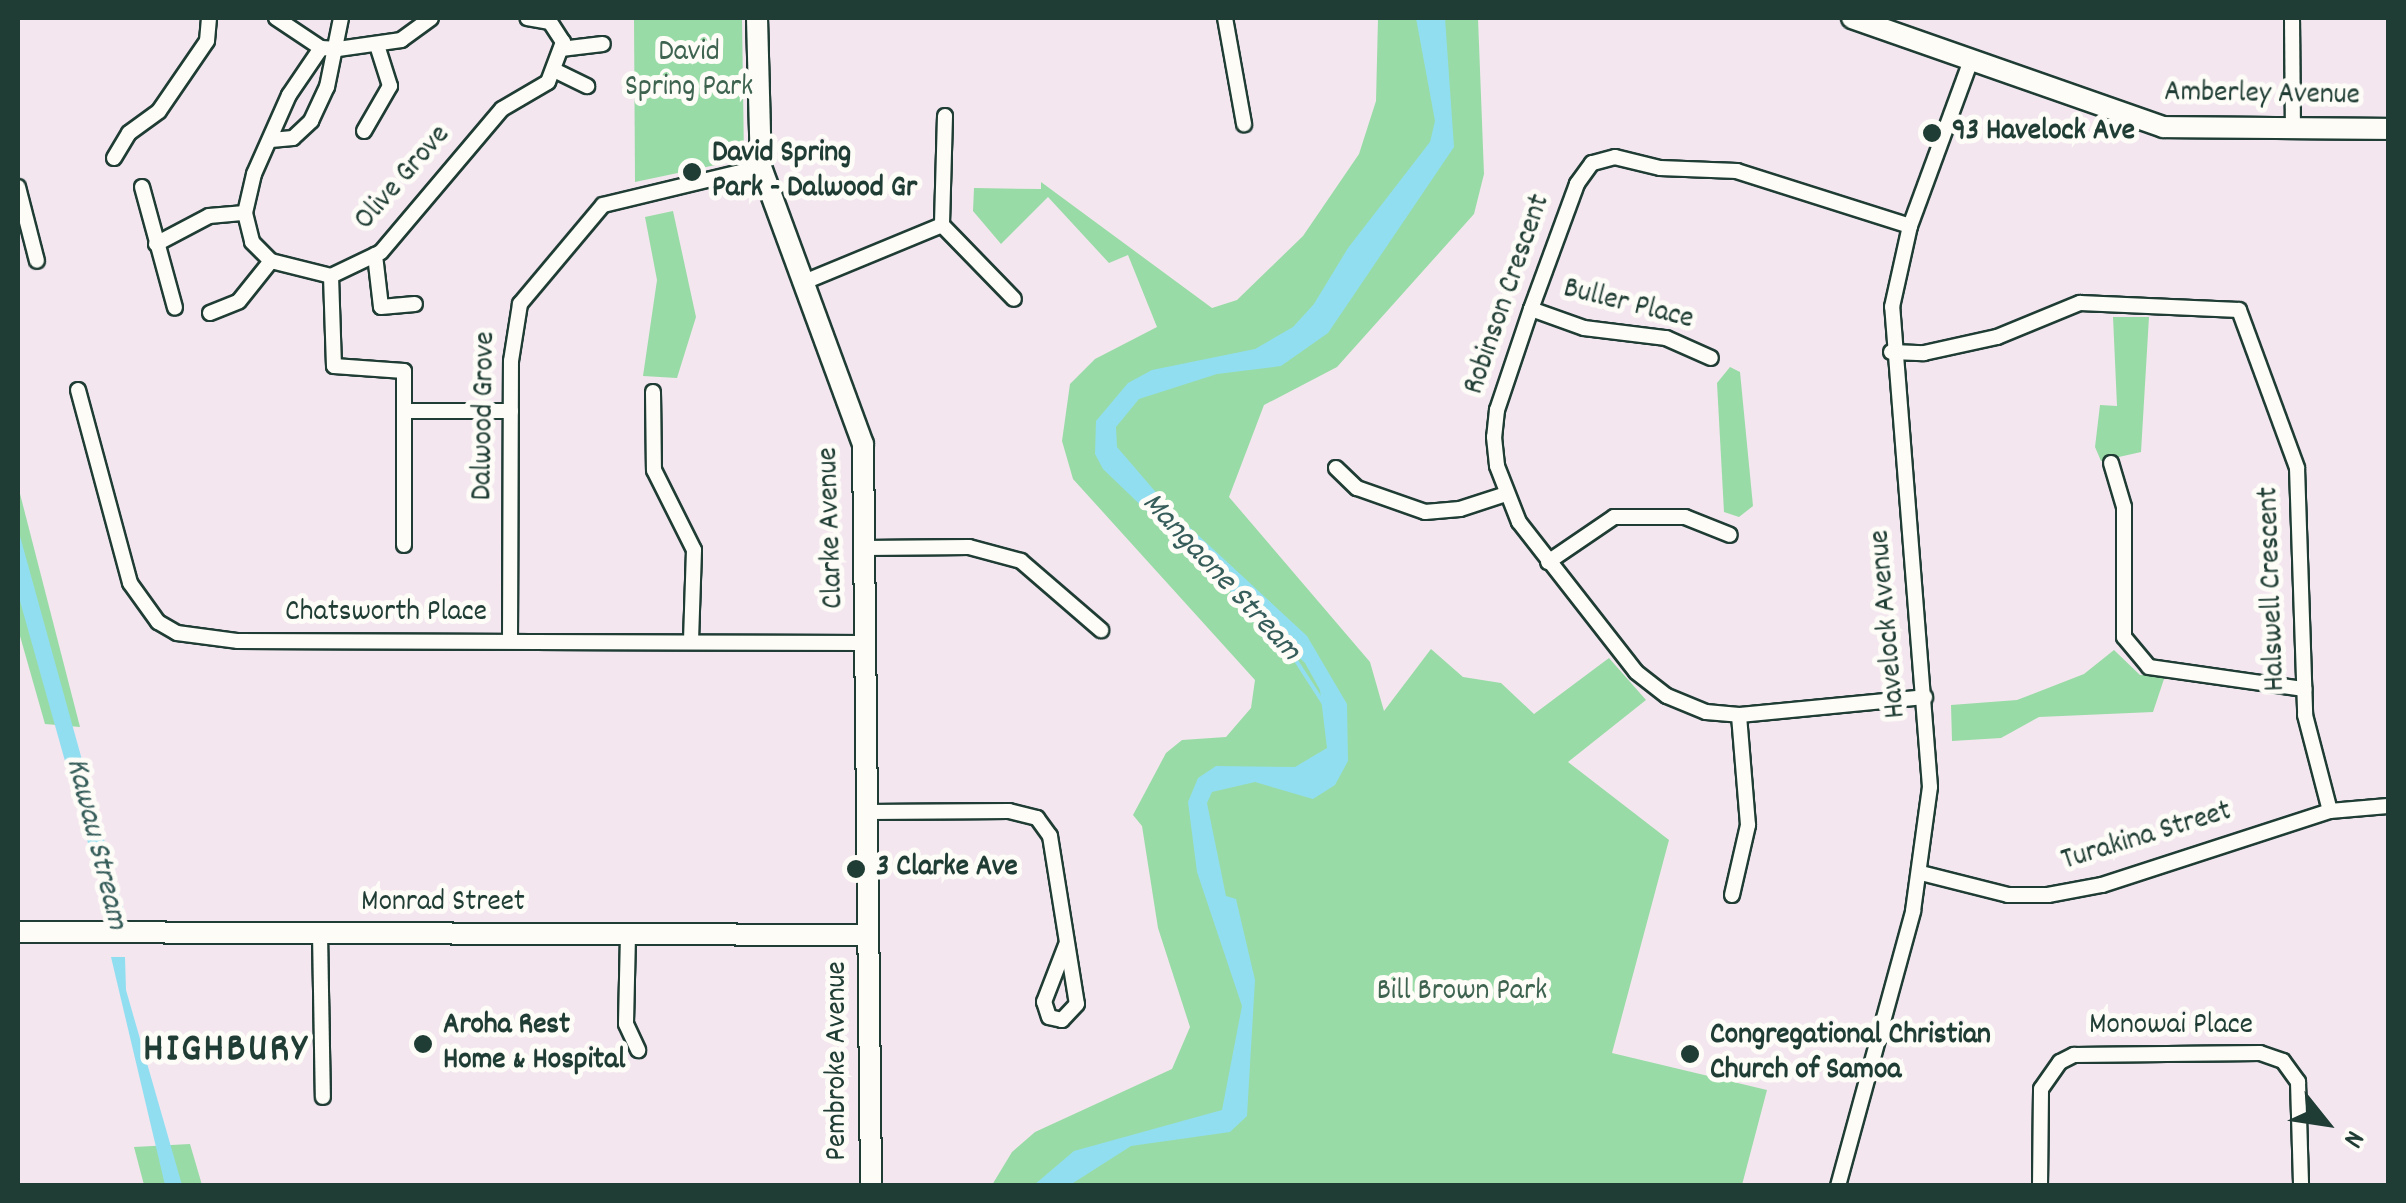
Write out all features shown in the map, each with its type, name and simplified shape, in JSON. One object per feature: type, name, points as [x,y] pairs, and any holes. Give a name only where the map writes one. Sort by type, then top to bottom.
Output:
[{"type":"street","points":[[114,158],[129,134],[159,111],[207,42],[209,18]]},
{"type":"street","points":[[276,18],[321,48],[338,49],[400,40],[431,18]]},
{"type":"street","points":[[272,140],[292,138],[311,121],[338,49],[342,18]]},
{"type":"street","points":[[527,18],[550,20],[561,49],[554,70],[587,86]]},
{"type":"street","name":"Clarke Avenue","points":[[757,18],[760,167],[860,432],[865,548],[868,935]]},
{"type":"street","points":[[1225,18],[1244,124]]},
{"type":"street","name":"Amberley Avenue","points":[[1852,18],[2163,127],[2388,128]]},
{"type":"street","points":[[2292,18],[2293,129]]},
{"type":"street","points":[[561,49],[602,50],[603,44]]},
{"type":"street","points":[[364,131],[390,86],[377,45]]},
{"type":"street","points":[[321,48],[289,94],[254,174],[245,213],[252,242],[271,261],[331,276],[334,366],[404,371],[404,545]]},
{"type":"street","name":"Havelock Avenue","points":[[1838,1186],[1921,873],[1930,787],[1926,697],[1891,352],[1892,306],[1910,226],[1971,60]]},
{"type":"street","name":"Olive Grove","points":[[331,276],[375,255],[502,108],[548,82],[554,70]]},
{"type":"street","points":[[945,116],[942,225],[1014,299]]},
{"type":"street","name":"Robinson Crescent","points":[[1910,226],[1737,172],[1660,168],[1615,157],[1592,163],[1577,184],[1497,410],[1497,466],[1506,494],[1548,562],[1651,686],[1695,708],[1739,715],[1926,697]]},
{"type":"street","name":"Dalwood Grove","points":[[510,641],[511,344],[520,304],[591,214],[618,199],[760,167]]},
{"type":"street","points":[[18,187],[37,261]]},
{"type":"street","points":[[142,187],[175,308]]},
{"type":"street","points":[[156,244],[209,216],[245,213]]},
{"type":"street","points":[[804,282],[942,225]]},
{"type":"street","points":[[375,255],[381,307],[415,304]]},
{"type":"street","points":[[210,314],[239,302],[271,261]]},
{"type":"street","name":"Halswell Crescent","points":[[1891,352],[1924,353],[1997,337],[2080,303],[2238,310],[2298,468],[2304,689],[2309,742],[2330,811]]},
{"type":"street","name":"Buller Place","points":[[1531,309],[1584,328],[1666,338],[1710,358]]},
{"type":"street","name":"Chatsworth Place","points":[[78,390],[130,583],[158,622],[177,633],[238,641],[692,639],[866,643]]},
{"type":"street","points":[[653,392],[654,470],[694,550],[692,639]]},
{"type":"street","points":[[404,412],[511,411]]},
{"type":"street","points":[[2111,463],[2124,507],[2124,637],[2149,667],[2304,689]]},
{"type":"street","points":[[1336,468],[1357,488],[1425,512],[1460,510],[1506,494]]},
{"type":"street","points":[[1548,562],[1614,517],[1685,517],[1730,535]]},
{"type":"street","points":[[865,548],[969,547],[1022,561],[1101,630]]},
{"type":"street","points":[[1732,895],[1748,825],[1739,715]]},
{"type":"street","name":"Turakina Street","points":[[1921,873],[2008,895],[2060,894],[2330,811],[2388,806]]},
{"type":"street","points":[[868,812],[1009,811],[1036,818],[1050,836],[1077,1004],[1062,1020],[1049,1016],[1044,1002],[1066,944]]},
{"type":"street","name":"Monrad Street","points":[[18,932],[868,935]]},
{"type":"street","points":[[320,933],[322,1096]]},
{"type":"street","points":[[628,935],[626,1024],[638,1050]]},
{"type":"street","name":"Pembroke Avenue","points":[[868,935],[870,1186]]},
{"type":"street","name":"Monowai Place","points":[[2040,1186],[2042,1088],[2060,1062],[2074,1054],[2260,1053],[2282,1061],[2298,1082],[2301,1186]]},
{"type":"green space","name":"David Spring Park","points":[[634,18],[742,18],[744,159],[635,182]]},
{"type":"green space","name":"Bill Brown Park","points":[[1378,18],[1478,18],[1484,174],[1474,214],[1337,367],[1264,405],[1229,497],[1370,662],[1384,711],[1431,649],[1463,677],[1501,683],[1534,714],[1609,658],[1646,700],[1568,762],[1669,840],[1612,1053],[1767,1090],[1742,1185],[992,1185],[1012,1152],[1035,1132],[1172,1069],[1190,1027],[1158,928],[1142,826],[1133,815],[1166,753],[1182,740],[1226,737],[1251,708],[1255,680],[1073,479],[1062,441],[1070,384],[1095,359],[1157,327],[1128,255],[1109,263],[1048,197],[1001,244],[973,211],[974,188],[1041,189],[1041,182],[1212,308],[1237,300],[1303,236],[1359,154],[1376,101]]},
{"type":"green space","points":[[673,211],[696,317],[677,378],[643,376],[657,280],[645,217]]},
{"type":"green space","points":[[2113,317],[2149,317],[2141,452],[2101,461],[2095,447],[2100,405],[2117,406]]},
{"type":"green space","points":[[1730,367],[1740,372],[1753,506],[1739,517],[1724,512],[1717,383]]},
{"type":"green space","points":[[18,486],[80,727],[45,724],[18,629]]},
{"type":"green space","points":[[2114,650],[2140,675],[2165,676],[2153,712],[2039,717],[2001,738],[1952,741],[1951,705],[2017,700],[2084,674]]},
{"type":"green space","points":[[190,1144],[202,1185],[144,1185],[134,1147]]},
{"type":"water","points":[[1416,18],[1445,18],[1454,147],[1328,333],[1281,366],[1217,374],[1139,399],[1116,427],[1117,447],[1172,511],[1307,636],[1347,704],[1348,761],[1335,785],[1313,799],[1255,782],[1212,792],[1207,803],[1226,896],[1236,899],[1255,980],[1247,1116],[1230,1132],[1131,1146],[1070,1185],[1034,1185],[1074,1151],[1222,1110],[1242,1006],[1197,872],[1188,802],[1198,778],[1216,766],[1295,767],[1327,748],[1320,690],[1305,663],[1103,469],[1095,454],[1096,421],[1128,383],[1152,370],[1255,349],[1293,327],[1314,304],[1348,248],[1430,142],[1435,121]]},
{"type":"water","name":"Kawau Stream","points":[[18,529],[125,915],[108,914],[18,594]]},
{"type":"water","points":[[111,957],[125,957],[126,990],[182,1185],[165,1185]]},
{"type":"waterway","name":"Mangaone Stream","points":[[1286,645],[1324,704]]},
{"type":"place","name":"93 Havelock Ave","points":[[1932,133]]},
{"type":"place","name":"David Spring Park - Dalwood Gr","points":[[692,172]]},
{"type":"place","name":"3 Clarke Ave","points":[[856,869]]},
{"type":"place","name":"Aroha Rest Home & Hospital","points":[[423,1044]]},
{"type":"place","name":"Congregational Christian Church of Samoa","points":[[1690,1054]]},
{"type":"district","name":"HIGHBURY","points":[[226,1052]]}]
